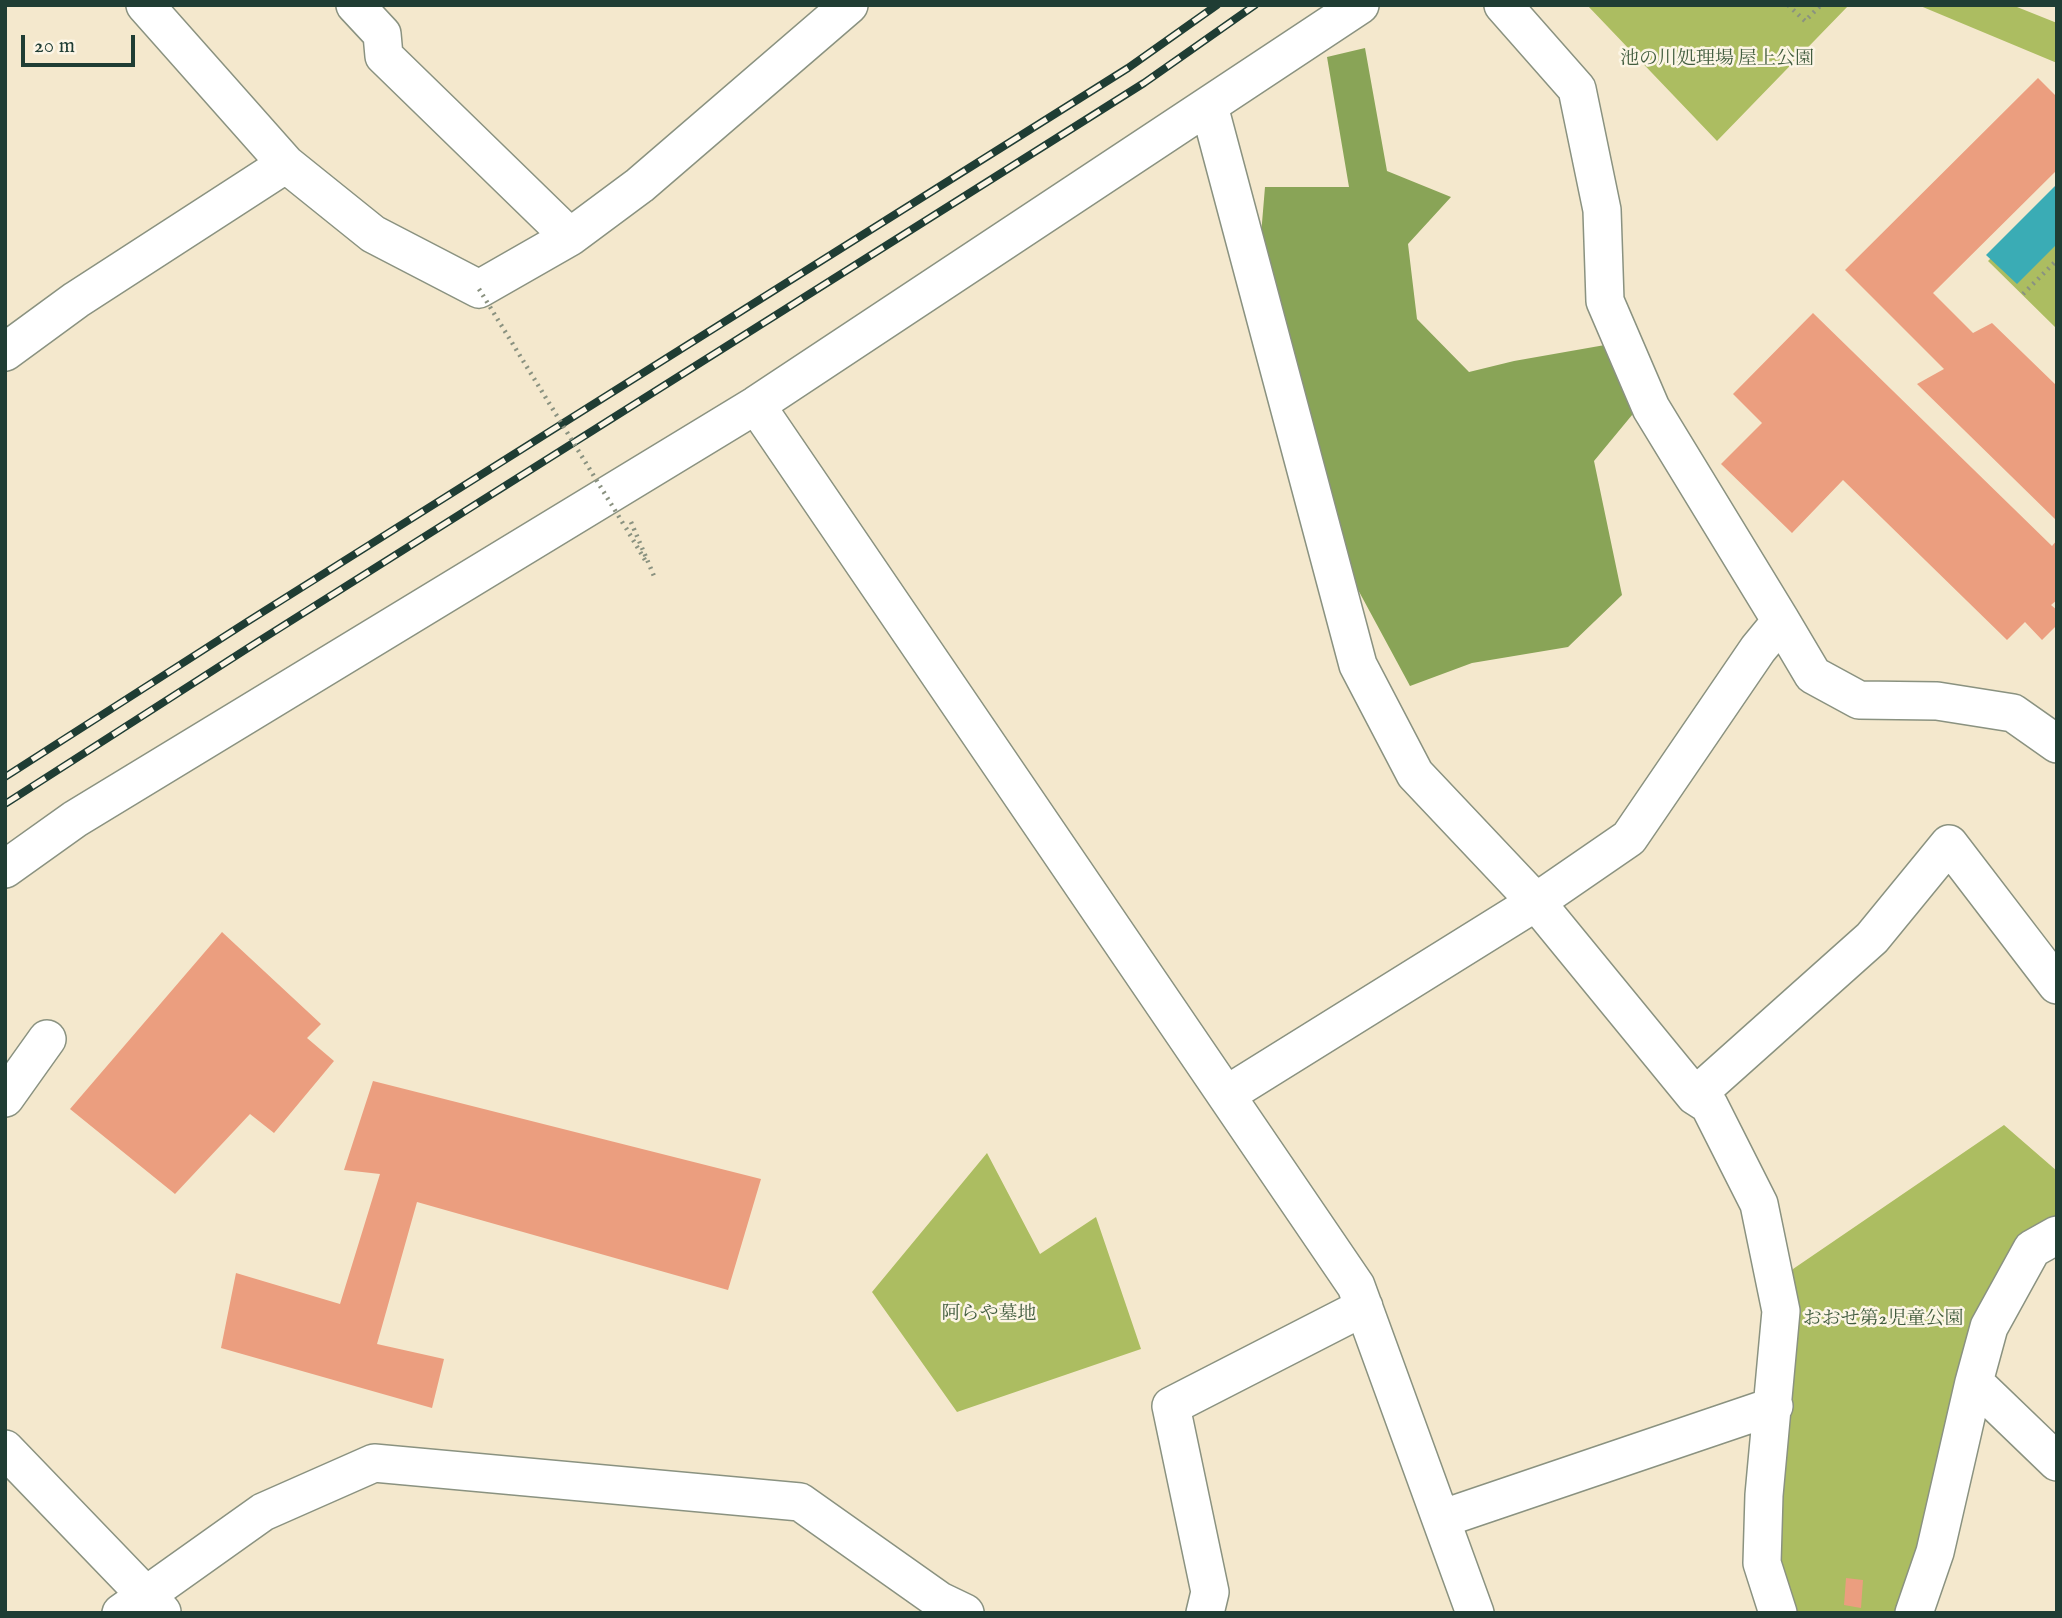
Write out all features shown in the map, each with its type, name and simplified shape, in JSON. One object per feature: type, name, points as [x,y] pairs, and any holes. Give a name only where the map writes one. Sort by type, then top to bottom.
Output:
[{"type":"street","points":[[145,5],[286,164],[373,234],[479,289],[570,237],[640,185],[849,5]]},
{"type":"street","points":[[355,5],[382,34],[384,56],[570,237]]},
{"type":"street","points":[[5,869],[75,819],[756,405],[1360,5]]},
{"type":"street","points":[[1503,5],[1577,89],[1602,210],[1605,301],[1651,408],[1813,675],[1859,700],[1937,701],[2013,713],[2057,744]]},
{"type":"street","points":[[1209,106],[1358,665],[1416,774],[1536,902],[1695,1096],[1709,1105],[1759,1204],[1781,1311],[1764,1495],[1762,1563],[1778,1613]]},
{"type":"street","points":[[5,352],[76,300],[286,164]]},
{"type":"street","points":[[756,405],[1356,1286],[1475,1613]]},
{"type":"street","points":[[1226,1095],[1536,902],[1629,838],[1758,649],[1781,621]]},
{"type":"street","points":[[1695,1096],[1872,938],[1949,844],[2057,985]]},
{"type":"street","points":[[5,1098],[47,1039]]},
{"type":"street","points":[[1914,1613],[1935,1552],[1989,1327],[2032,1250],[2057,1235]]},
{"type":"street","points":[[1205,1613],[1210,1592],[1171,1406],[1364,1307]]},
{"type":"street","points":[[1974,1382],[2057,1462]]},
{"type":"street","points":[[1441,1519],[1774,1406]]},
{"type":"street","points":[[5,1449],[143,1607],[263,1511],[374,1463],[800,1502],[940,1601],[965,1613]]},
{"type":"path","points":[[1788,5],[1805,21],[1821,5]]},
{"type":"path","points":[[2023,294],[2057,260]]},
{"type":"path","points":[[479,289],[654,576],[616,489]]},
{"type":"green space","name":"池の川処理場 屋上公園","points":[[1587,5],[1849,5],[1717,141]]},
{"type":"green space","points":[[1918,5],[2012,5],[2057,23],[2057,63]]},
{"type":"green space","points":[[1365,48],[1387,171],[1451,197],[1408,244],[1417,319],[1469,372],[1605,345],[1637,409],[1594,461],[1622,595],[1568,647],[1472,663],[1410,686],[1356,586],[1260,247],[1265,187],[1349,187],[1327,57]]},
{"type":"green space","points":[[2057,193],[2057,329],[1988,261]]},
{"type":"green space","name":"おおせ第2児童公園","points":[[2004,1125],[2057,1171],[2057,1221],[2019,1244],[1905,1613],[1791,1613],[1775,1560],[1787,1407],[1793,1269]]},
{"type":"green space","name":"阿らや墓地","points":[[987,1153],[1040,1254],[1096,1217],[1141,1349],[957,1412],[872,1292]]},
{"type":"water","points":[[2057,184],[2057,244],[2017,284],[1986,255]]},
{"type":"building","points":[[2038,78],[2057,97],[2057,170],[1933,293],[1973,333],[1992,323],[2057,386],[2057,521],[1917,384],[1944,369],[1845,270]]},
{"type":"building","points":[[1813,313],[2052,546],[2057,540],[2057,600],[2051,605],[2057,610],[2057,625],[2042,640],[2025,622],[2007,640],[1843,480],[1792,533],[1721,464],[1762,423],[1733,394]]},
{"type":"building","points":[[222,932],[321,1024],[307,1038],[334,1061],[274,1133],[250,1114],[175,1194],[70,1109]]},
{"type":"building","points":[[373,1081],[761,1179],[728,1290],[417,1202],[377,1344],[444,1359],[432,1408],[221,1348],[236,1273],[340,1304],[380,1174],[344,1170]]},
{"type":"building","points":[[1846,1578],[1863,1580],[1861,1608],[1844,1605]]},
{"type":"railway","points":[[5,777],[1128,68],[1217,5]]},
{"type":"railway","points":[[5,804],[1144,83],[1255,5]]}]
